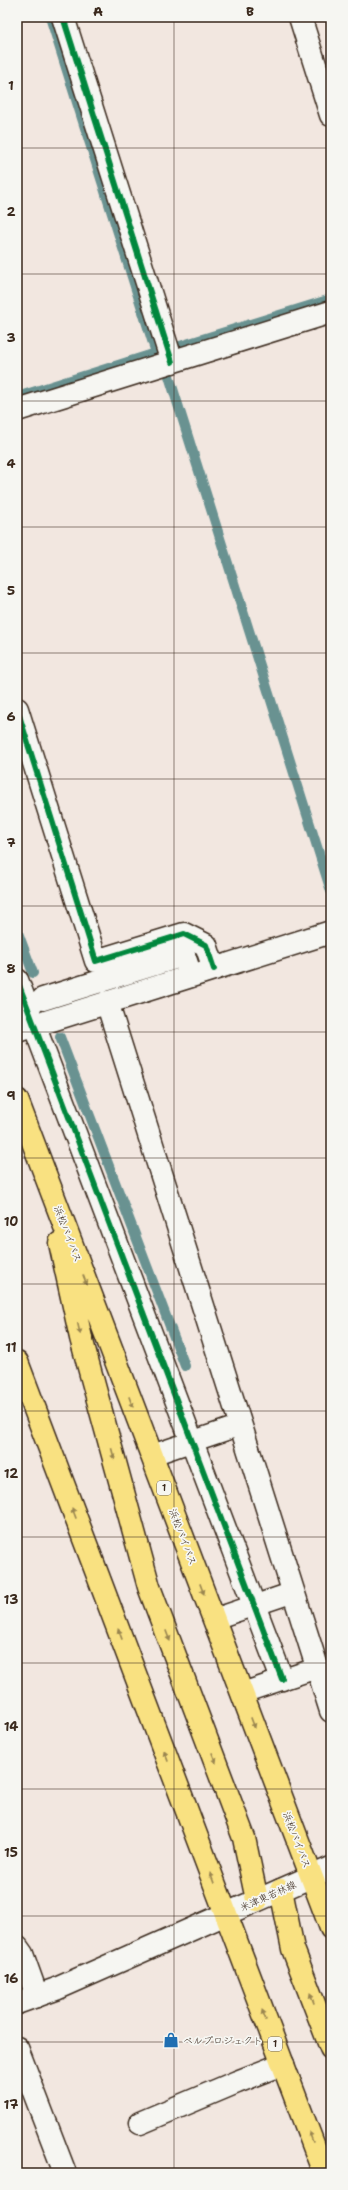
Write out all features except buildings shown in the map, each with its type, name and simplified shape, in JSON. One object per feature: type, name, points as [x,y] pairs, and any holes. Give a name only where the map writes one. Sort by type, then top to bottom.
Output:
[{"type":"highway","name":"浜松バイパス","points":[[17,1100],[331,1928]]},
{"type":"highway","points":[[43,1168],[81,1338],[149,1587],[244,1838],[257,1900]]},
{"type":"highway","name":"1","points":[[17,1362],[324,2173]]},
{"type":"highway","points":[[281,1890],[293,1949],[331,2048]]},
{"type":"street","points":[[63,17],[172,362]]},
{"type":"street","points":[[300,17],[331,115]]},
{"type":"street","points":[[17,410],[331,312]]},
{"type":"street","points":[[17,709],[96,961],[184,934],[206,945],[214,969]]},
{"type":"street","points":[[26,1028],[331,932]]},
{"type":"street","points":[[43,999],[184,955],[191,976]]},
{"type":"street","points":[[17,980],[26,1028],[192,1440],[282,1678]]},
{"type":"street","points":[[107,1002],[331,1711]]},
{"type":"street","name":"米津東若林線","points":[[27,2000],[331,1868]]},
{"type":"street","points":[[17,1947],[27,2000]]},
{"type":"street","points":[[17,2048],[65,2173]]},
{"type":"street","points":[[140,2123],[283,2064]]},
{"type":"lane","points":[[152,1455],[192,1440],[241,1425]]},
{"type":"lane","points":[[214,1619],[254,1604],[294,1592]]},
{"type":"lane","points":[[242,1693],[282,1678],[317,1668]]},
{"type":"waterway","points":[[17,397],[156,353],[50,17]]},
{"type":"waterway","points":[[180,346],[331,299]]},
{"type":"waterway","points":[[169,376],[331,891]]},
{"type":"waterway","points":[[17,930],[33,973]]},
{"type":"waterway","points":[[60,1037],[185,1366]]},
{"type":"cycle path","points":[[63,17],[172,362]]},
{"type":"cycle path","points":[[17,709],[96,961],[184,934],[206,945],[214,969]]},
{"type":"cycle path","points":[[17,980],[282,1679]]},
{"type":"place","name":"ベルプロジェクト","points":[[171,2040]]}]
